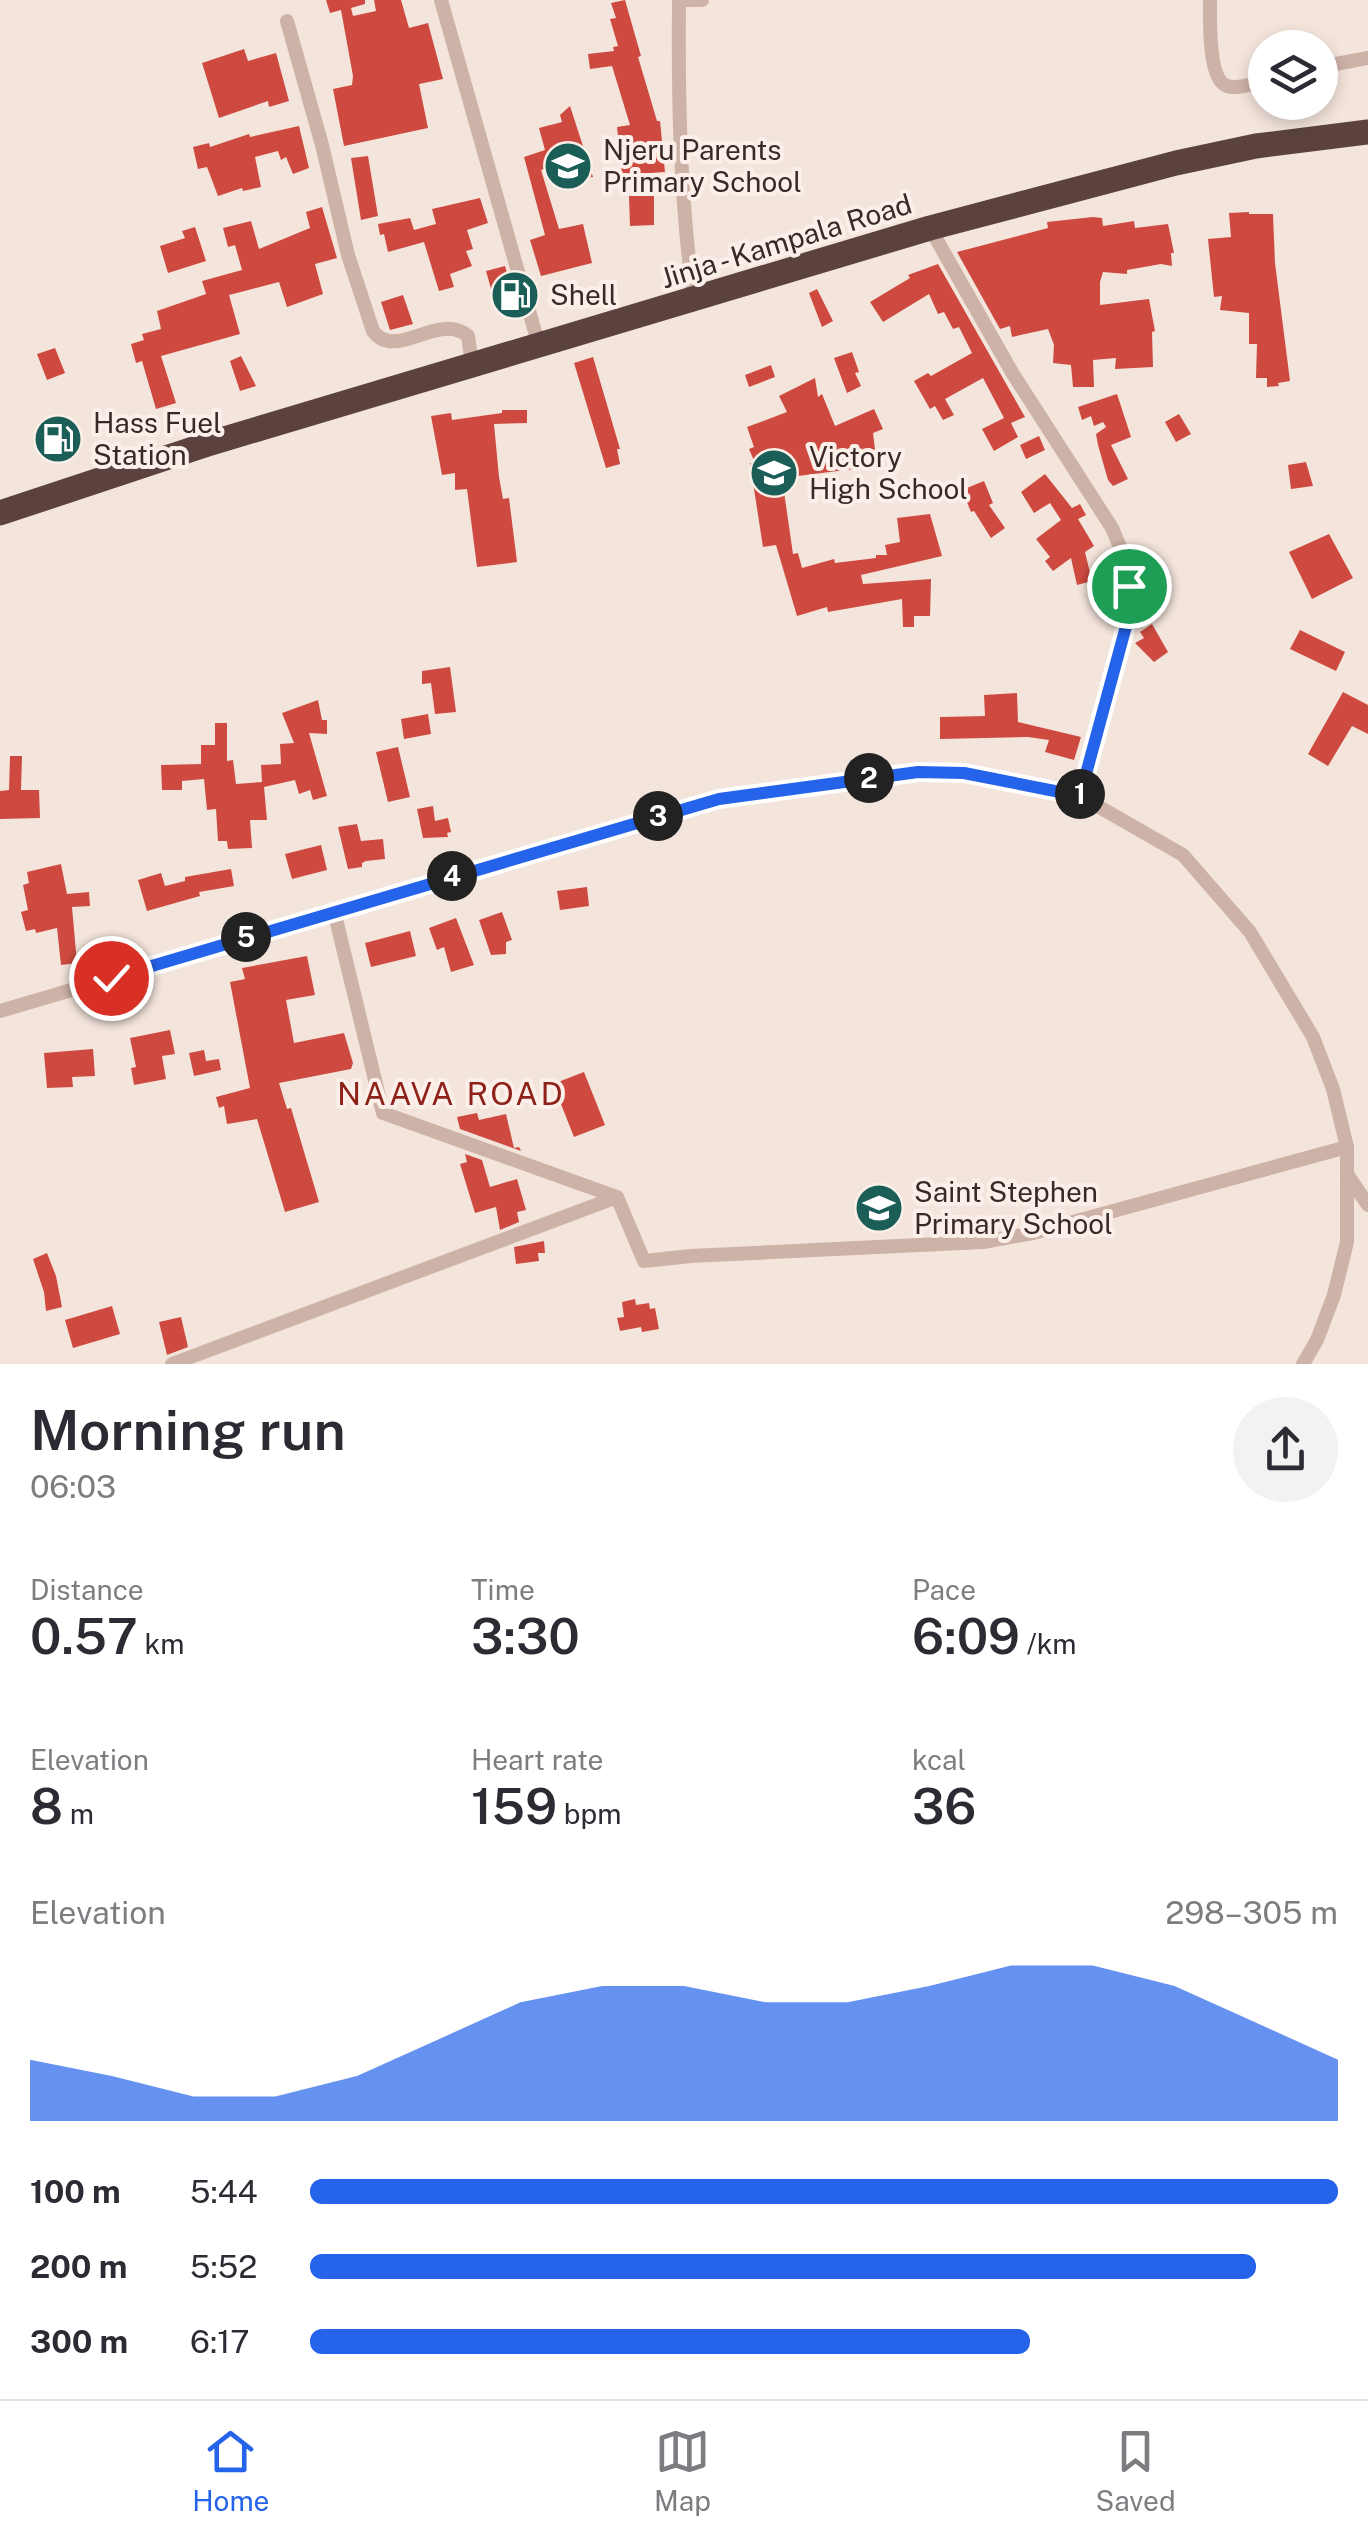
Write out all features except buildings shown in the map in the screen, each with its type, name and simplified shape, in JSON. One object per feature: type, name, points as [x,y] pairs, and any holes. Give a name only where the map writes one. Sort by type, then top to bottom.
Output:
[{"type":"highway","name":"Jinja - Kampala Road","points":[[0,513],[211,443],[930,228],[1176,162],[1256,146],[1368,132]]},
{"type":"street","points":[[441,0],[539,346]]},
{"type":"street","points":[[694,300],[679,158],[679,1],[702,0]]},
{"type":"street","points":[[1210,0],[1218,78],[1224,85],[1248,84]]},
{"type":"street","points":[[287,20],[348,255],[373,330],[379,339],[388,342],[442,327],[461,330],[468,336],[472,364]]},
{"type":"street","points":[[1338,64],[1368,58]]},
{"type":"street","points":[[930,228],[1014,374],[1112,528],[1123,554],[1129,586],[1128,619],[1080,796]]},
{"type":"street","points":[[0,1011],[719,799],[918,772],[964,773],[1080,796],[1183,855],[1250,932],[1312,1037],[1333,1089],[1347,1147],[1346,1242],[1334,1295],[1303,1364]]},
{"type":"street","points":[[334,910],[383,1114],[617,1197],[644,1261],[982,1242],[1033,1233],[1347,1147]]},
{"type":"street","points":[[1348,1175],[1368,1205]]},
{"type":"street","points":[[172,1364],[617,1197]]},
{"type":"place","name":"Njeru Parents Primary School","points":[[568,166]]},
{"type":"place","name":"Shell","points":[[515,295]]},
{"type":"place","name":"Hass Fuel Station","points":[[58,439]]},
{"type":"place","name":"Victory High School","points":[[774,473]]},
{"type":"place","name":"Saint Stephen Primary School","points":[[879,1208]]},
{"type":"district","name":"NAAVA ROAD","points":[[451,1094]]},
{"type":"route","points":[[111,978],[719,799],[918,772],[964,773],[1080,796],[1128,619],[1129,586]]}]
